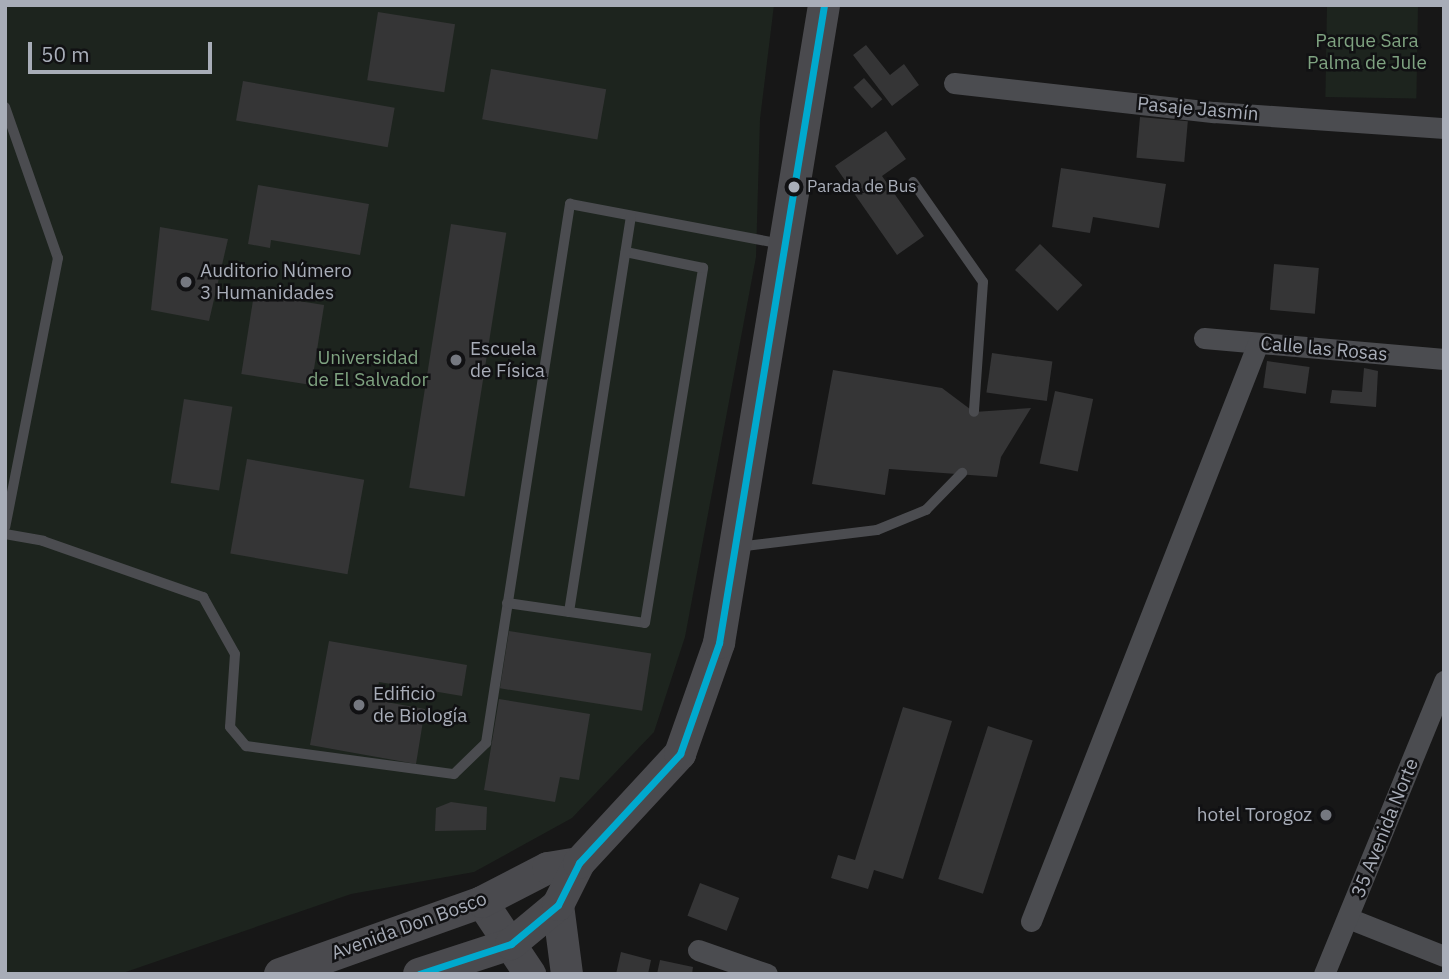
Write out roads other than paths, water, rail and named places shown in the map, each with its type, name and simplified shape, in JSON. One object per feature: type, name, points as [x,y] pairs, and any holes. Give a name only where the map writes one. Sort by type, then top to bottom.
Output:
[{"type":"main road","points":[[419,974],[511,944],[558,905],[579,863],[680,754],[719,642],[782,244],[824,5]]},
{"type":"main road","name":"Avenida Don Bosco","points":[[280,974],[482,902],[548,868],[579,863]]},
{"type":"main road","points":[[482,902],[530,974]]},
{"type":"main road","points":[[558,905],[566,974]]},
{"type":"street","name":"Pasaje Jasmín","points":[[954,83],[1214,112],[1444,128]]},
{"type":"street","name":"Calle las Rosas","points":[[1204,338],[1444,359]]},
{"type":"street","points":[[1031,920],[1258,343]]},
{"type":"street","name":"35 Avenida Norte","points":[[1324,974],[1444,681]]},
{"type":"street","points":[[1349,918],[1444,956]]},
{"type":"street","points":[[698,950],[767,974]]},
{"type":"lane","points":[[5,107],[58,258],[5,527]]},
{"type":"lane","points":[[913,182],[983,282],[974,412]]},
{"type":"lane","points":[[5,534],[43,541],[203,597],[235,654],[230,727],[246,746],[435,775],[466,768],[486,743],[570,204],[782,244]]},
{"type":"lane","points":[[569,611],[631,216]]},
{"type":"lane","points":[[507,603],[645,622],[703,268],[626,252]]},
{"type":"lane","points":[[734,547],[877,530],[926,510],[962,473]]},
{"type":"place","name":"Parada de Bus","points":[[794,187]]},
{"type":"place","name":"Auditorio Número 3 Humanidades","points":[[186,282]]},
{"type":"place","name":"Escuela de Física","points":[[456,360]]},
{"type":"place","name":"Edificio de Biología","points":[[359,705]]},
{"type":"place","name":"hotel Torogoz","points":[[1326,815]]},
{"type":"park label","name":"Parque Sara Palma de Jule","points":[[1367,52]]},
{"type":"park label","name":"Universidad de El Salvador","points":[[368,369]]}]
